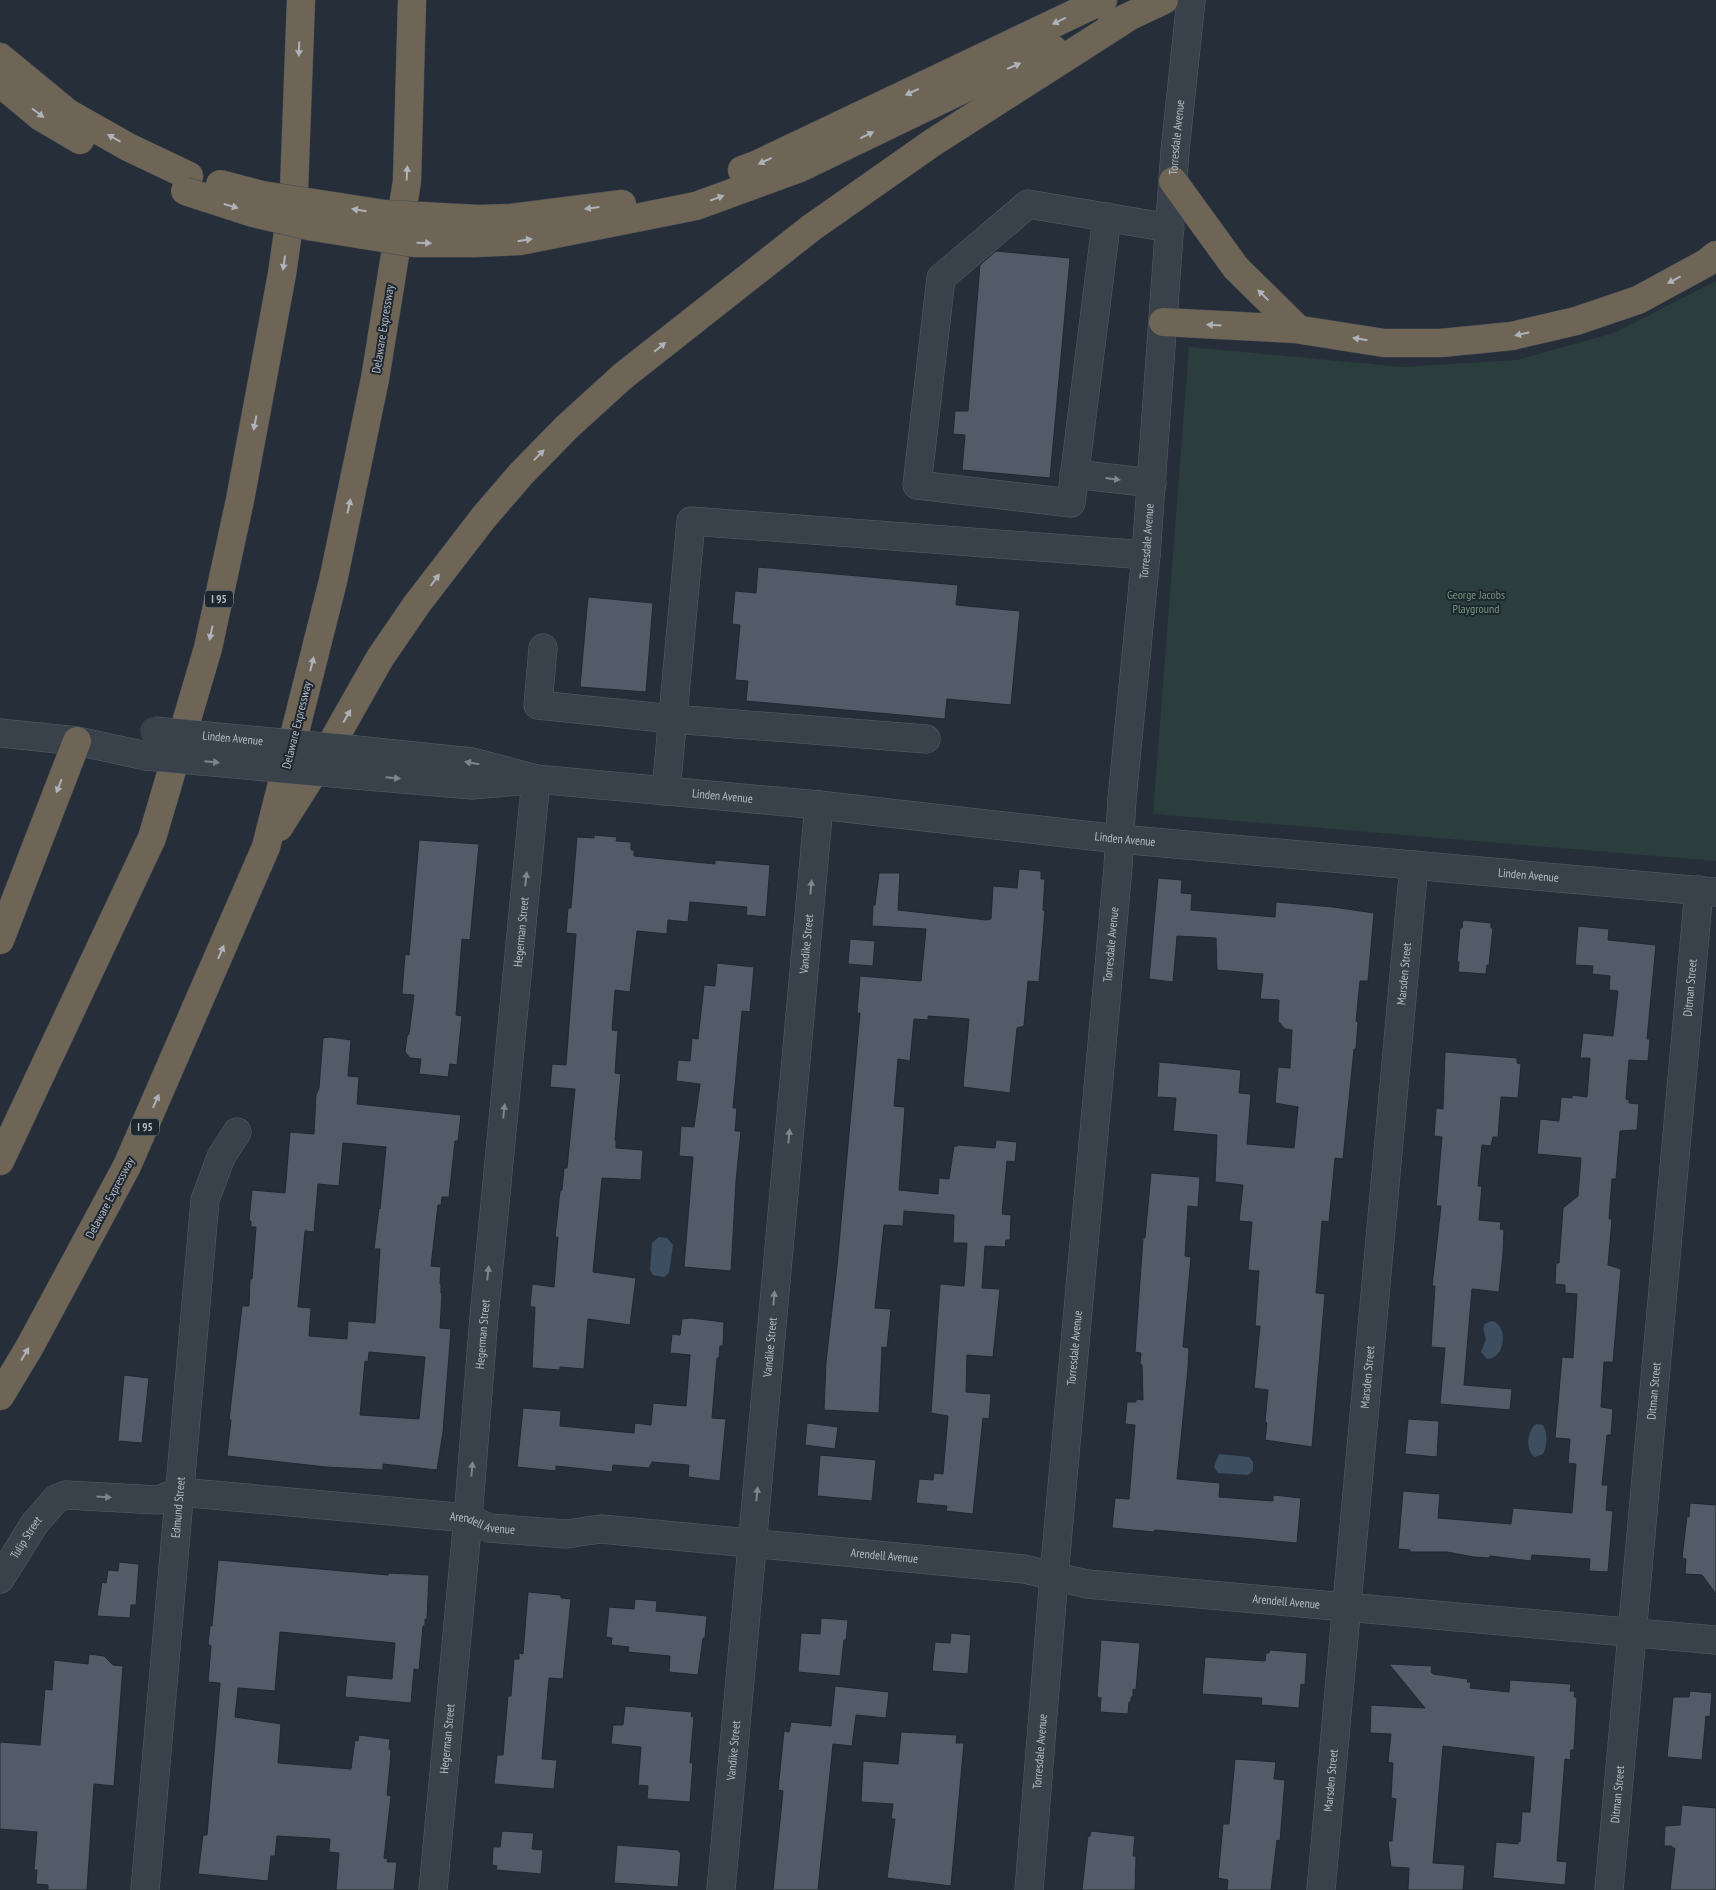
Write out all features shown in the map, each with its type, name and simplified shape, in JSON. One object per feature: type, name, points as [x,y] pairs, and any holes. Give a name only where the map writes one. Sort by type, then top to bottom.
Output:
[{"type":"highway","name":"I 95","points":[[0,1161],[152,838],[208,648],[240,500],[282,274],[294,190],[301,0]]},
{"type":"highway","name":"Delaware Expressway","points":[[0,1396],[29,1348],[128,1166],[266,847],[333,581],[375,379],[407,181],[412,0]]},
{"type":"highway","points":[[0,83],[42,117],[109,158],[186,183],[252,213],[308,226],[414,243],[477,231],[511,218],[611,206],[682,192],[758,164],[1102,0]]},
{"type":"highway","points":[[477,231],[520,242],[696,206],[800,168],[1002,71],[1127,18],[1164,0]]},
{"type":"highway","points":[[266,847],[329,748],[380,658],[416,604],[484,517],[567,427],[623,376],[811,228],[932,143],[1127,18]]},
{"type":"highway","points":[[0,57],[68,112],[186,183]]},
{"type":"highway","points":[[1173,181],[1236,268],[1298,330]]},
{"type":"highway","points":[[1163,322],[1298,330],[1384,343],[1441,343],[1512,336],[1576,321],[1638,300],[1706,263],[1716,255]]},
{"type":"highway","points":[[1,933],[77,741]]},
{"type":"street","name":"Torresdale Avenue","points":[[1030,1890],[1054,1576],[1146,555],[1175,151],[1191,0]]},
{"type":"street","points":[[1107,217],[1071,503],[917,485],[941,278],[1028,204],[1107,217],[1170,228]]},
{"type":"street","points":[[1074,474],[1152,483]]},
{"type":"street","points":[[666,791],[691,521],[1146,555]]},
{"type":"street","points":[[543,648],[538,705],[673,720],[926,739]]},
{"type":"street","name":"Linden Avenue","points":[[0,733],[77,741],[150,744],[350,762],[472,762],[536,779],[819,804],[1119,839],[1708,891]]},
{"type":"street","name":"Hegerman Street","points":[[433,1890],[468,1518],[484,1317],[536,779]]},
{"type":"street","name":"Vandike Street","points":[[721,1890],[819,804]]},
{"type":"street","name":"Marsden Street","points":[[1321,1890],[1414,865]]},
{"type":"street","name":"Ditman Street","points":[[1609,1890],[1632,1633],[1708,891]]},
{"type":"street","name":"Edmund Street","points":[[145,1890],[205,1200],[221,1157],[237,1132]]},
{"type":"street","name":"Arendell Avenue","points":[[56,1499],[66,1495],[158,1500],[179,1492],[468,1518],[489,1528],[566,1534],[600,1529],[1024,1569],[1088,1584],[1716,1640]]},
{"type":"street","name":"Tulip Street","points":[[0,1578],[35,1523],[56,1499]]},
{"type":"green space","name":"George Jacobs Playground","points":[[1716,281],[1716,861],[1153,814],[1189,347],[1403,367],[1517,360],[1614,333]]},
{"type":"water","points":[[659,1237],[667,1238],[673,1245],[669,1273],[664,1277],[653,1275],[650,1270],[652,1243]]},
{"type":"water","points":[[1493,1321],[1501,1329],[1503,1342],[1498,1354],[1493,1358],[1487,1359],[1481,1352],[1486,1339],[1484,1325]]},
{"type":"water","points":[[1536,1424],[1543,1425],[1546,1431],[1546,1440],[1543,1454],[1535,1457],[1530,1451],[1528,1441],[1531,1431]]},
{"type":"water","points":[[1219,1454],[1249,1457],[1253,1462],[1253,1471],[1248,1475],[1218,1473],[1214,1467]]},
{"type":"building","points":[[996,251],[1070,258],[1050,478],[962,470],[965,435],[953,434],[955,411],[968,411],[980,265]]},
{"type":"building","points":[[758,567],[958,585],[956,605],[1020,611],[1011,705],[947,699],[945,719],[746,701],[748,681],[735,680],[740,625],[732,624],[735,591],[756,593]]},
{"type":"building","points":[[588,597],[653,603],[646,692],[580,687]]},
{"type":"building","points":[[594,835],[617,837],[616,841],[631,842],[631,850],[634,850],[634,856],[715,864],[715,860],[770,865],[766,917],[746,915],[747,907],[690,902],[688,922],[668,920],[667,934],[637,931],[630,992],[615,990],[612,1030],[618,1031],[615,1073],[621,1074],[615,1140],[616,1148],[643,1150],[641,1180],[602,1178],[593,1272],[636,1278],[630,1325],[588,1319],[584,1369],[560,1367],[560,1370],[532,1368],[535,1307],[530,1307],[532,1284],[554,1287],[558,1237],[555,1237],[564,1168],[567,1168],[575,1089],[550,1087],[552,1064],[566,1065],[576,934],[566,933],[568,908],[571,908],[577,837],[594,838]]},
{"type":"building","points":[[419,840],[479,844],[470,940],[462,939],[456,1015],[462,1016],[457,1065],[450,1064],[448,1077],[419,1074],[421,1059],[410,1058],[405,1052],[414,995],[402,993],[405,954],[409,955]]},
{"type":"building","points":[[1019,869],[1041,871],[1041,879],[1045,879],[1043,910],[1045,911],[1039,982],[1028,981],[1024,1026],[1017,1028],[1010,1093],[963,1087],[969,1019],[928,1016],[928,1020],[914,1019],[910,1061],[898,1059],[894,1106],[905,1107],[899,1190],[938,1194],[939,1178],[949,1179],[954,1146],[995,1148],[996,1140],[1017,1142],[1015,1162],[1007,1161],[1002,1214],[1011,1215],[1010,1240],[1006,1240],[1005,1247],[985,1246],[982,1288],[1000,1289],[993,1357],[967,1355],[966,1392],[991,1394],[989,1419],[983,1418],[973,1514],[946,1511],[947,1506],[916,1503],[919,1479],[933,1480],[934,1473],[943,1474],[948,1416],[931,1413],[940,1284],[964,1286],[967,1243],[953,1243],[954,1215],[904,1211],[903,1226],[884,1225],[875,1308],[891,1309],[887,1348],[882,1347],[879,1413],[824,1410],[826,1362],[837,1266],[860,1013],[857,1013],[860,976],[921,981],[926,929],[872,926],[873,905],[875,905],[879,873],[900,873],[898,910],[986,920],[991,919],[993,886],[1017,888]]},
{"type":"building","points":[[1158,878],[1182,880],[1181,893],[1192,894],[1191,910],[1275,917],[1276,902],[1374,913],[1368,981],[1360,981],[1356,1021],[1358,1022],[1356,1049],[1354,1049],[1343,1159],[1335,1158],[1329,1222],[1322,1221],[1316,1293],[1325,1294],[1312,1447],[1265,1440],[1268,1390],[1254,1388],[1260,1326],[1255,1326],[1259,1271],[1248,1270],[1252,1222],[1239,1221],[1243,1185],[1215,1182],[1217,1135],[1173,1131],[1176,1098],[1157,1097],[1159,1062],[1241,1070],[1239,1093],[1251,1094],[1247,1144],[1294,1148],[1298,1107],[1275,1103],[1278,1067],[1290,1068],[1292,1030],[1285,1029],[1278,1021],[1279,1000],[1260,999],[1263,974],[1217,970],[1216,938],[1177,936],[1173,982],[1149,979]]},
{"type":"building","points":[[1463,920],[1491,923],[1491,928],[1493,928],[1489,965],[1487,965],[1486,974],[1458,972],[1460,928],[1462,928]]},
{"type":"building","points":[[1578,926],[1609,929],[1608,940],[1656,945],[1647,1039],[1650,1039],[1648,1061],[1629,1060],[1626,1099],[1629,1100],[1629,1103],[1639,1104],[1637,1130],[1620,1131],[1616,1179],[1612,1179],[1609,1219],[1612,1219],[1608,1265],[1621,1269],[1613,1362],[1604,1362],[1601,1407],[1613,1409],[1611,1435],[1607,1435],[1602,1485],[1608,1485],[1606,1510],[1613,1511],[1608,1572],[1589,1571],[1590,1559],[1532,1555],[1531,1561],[1490,1556],[1489,1558],[1474,1557],[1447,1552],[1410,1552],[1410,1550],[1398,1549],[1403,1491],[1440,1494],[1438,1518],[1511,1524],[1513,1508],[1572,1513],[1576,1464],[1568,1463],[1570,1439],[1555,1438],[1562,1357],[1573,1358],[1577,1294],[1565,1293],[1565,1285],[1555,1284],[1556,1263],[1559,1263],[1563,1208],[1578,1196],[1581,1158],[1537,1154],[1540,1119],[1559,1121],[1561,1097],[1572,1098],[1572,1095],[1587,1097],[1590,1058],[1580,1058],[1583,1033],[1613,1036],[1618,991],[1609,990],[1610,976],[1592,974],[1593,966],[1575,965]]},
{"type":"building","points":[[850,939],[875,941],[873,966],[848,964]]},
{"type":"building","points":[[717,963],[754,967],[750,1012],[742,1011],[733,1108],[737,1108],[735,1131],[741,1131],[731,1271],[684,1267],[693,1157],[679,1156],[681,1126],[694,1127],[700,1084],[676,1081],[678,1060],[690,1061],[692,1038],[698,1039],[704,985],[715,986]]},
{"type":"building","points":[[323,1038],[351,1040],[348,1076],[359,1077],[357,1104],[461,1115],[458,1141],[455,1141],[449,1197],[442,1197],[441,1205],[438,1205],[431,1266],[441,1267],[440,1328],[451,1329],[443,1432],[437,1470],[383,1464],[383,1470],[326,1467],[227,1456],[231,1420],[229,1420],[242,1306],[249,1306],[250,1279],[252,1279],[256,1227],[251,1227],[251,1221],[249,1221],[252,1190],[285,1193],[290,1132],[314,1134],[316,1095],[319,1088]],"holes":[[[343,1143],[386,1147],[374,1249],[380,1249],[375,1323],[348,1321],[347,1339],[309,1336],[311,1308],[298,1307],[305,1231],[314,1232],[318,1184],[339,1186]],[[369,1352],[425,1357],[419,1419],[360,1415],[365,1361],[368,1362]]]},
{"type":"building","points":[[1445,1052],[1517,1058],[1517,1063],[1521,1064],[1518,1098],[1501,1097],[1498,1137],[1493,1137],[1491,1146],[1482,1145],[1478,1186],[1482,1186],[1479,1220],[1501,1222],[1500,1229],[1504,1230],[1503,1254],[1499,1292],[1472,1289],[1464,1385],[1512,1389],[1510,1410],[1440,1404],[1445,1348],[1431,1347],[1435,1286],[1432,1286],[1441,1206],[1436,1206],[1442,1137],[1434,1136],[1436,1108],[1443,1109]]},
{"type":"building","points":[[1151,1173],[1200,1177],[1198,1207],[1188,1206],[1185,1256],[1191,1257],[1183,1347],[1189,1348],[1177,1479],[1220,1483],[1219,1497],[1273,1501],[1273,1495],[1301,1498],[1297,1543],[1112,1528],[1115,1498],[1129,1499],[1135,1425],[1125,1424],[1127,1402],[1136,1402],[1136,1399],[1143,1400],[1141,1353],[1135,1352],[1143,1238],[1145,1238]]},
{"type":"building","points":[[691,1318],[724,1322],[723,1346],[720,1346],[719,1358],[717,1358],[712,1418],[726,1419],[720,1481],[688,1477],[689,1465],[652,1462],[649,1468],[613,1465],[612,1472],[556,1466],[556,1471],[517,1467],[523,1408],[561,1411],[560,1426],[634,1433],[635,1423],[651,1425],[653,1403],[686,1406],[690,1355],[670,1353],[672,1334],[680,1335],[682,1319]]},
{"type":"building","points":[[124,1375],[149,1378],[142,1443],[118,1441]]},
{"type":"building","points":[[1408,1419],[1439,1421],[1437,1457],[1405,1454]]},
{"type":"building","points":[[807,1423],[838,1427],[835,1449],[805,1445]]},
{"type":"building","points":[[820,1455],[876,1460],[872,1501],[817,1496]]},
{"type":"building","points":[[1690,1503],[1716,1505],[1716,1594],[1702,1575],[1685,1574],[1686,1559],[1682,1558]]},
{"type":"building","points":[[218,1560],[388,1575],[389,1573],[429,1575],[427,1619],[425,1619],[425,1626],[423,1626],[419,1670],[414,1669],[411,1703],[345,1697],[347,1675],[392,1679],[395,1643],[280,1632],[275,1691],[238,1688],[235,1717],[281,1724],[278,1763],[351,1769],[355,1740],[358,1741],[359,1735],[390,1739],[389,1749],[391,1750],[387,1795],[391,1796],[384,1858],[388,1859],[387,1862],[397,1862],[394,1890],[336,1890],[339,1853],[329,1852],[330,1839],[277,1836],[275,1856],[271,1856],[268,1881],[198,1874],[203,1835],[207,1835],[220,1683],[208,1682],[211,1646],[208,1644],[210,1626],[212,1626]]},
{"type":"building","points":[[119,1562],[139,1564],[136,1605],[131,1605],[130,1618],[97,1616],[102,1582],[106,1583],[108,1570],[118,1571]]},
{"type":"building","points":[[528,1592],[561,1595],[561,1598],[571,1599],[563,1679],[549,1678],[542,1759],[557,1760],[554,1789],[494,1784],[497,1755],[503,1755],[508,1696],[511,1696],[514,1659],[519,1659],[519,1653],[523,1654]]},
{"type":"building","points":[[635,1599],[657,1601],[656,1611],[707,1616],[698,1675],[669,1672],[670,1656],[628,1652],[629,1647],[611,1645],[612,1638],[606,1637],[609,1607],[634,1609]]},
{"type":"building","points":[[821,1618],[848,1620],[840,1676],[798,1672],[801,1633],[820,1634]]},
{"type":"building","points":[[951,1633],[971,1635],[968,1674],[932,1671],[935,1642],[950,1643]]},
{"type":"building","points":[[1101,1640],[1140,1643],[1136,1690],[1133,1689],[1133,1697],[1131,1697],[1131,1702],[1129,1702],[1128,1714],[1100,1712],[1101,1698],[1097,1697]]},
{"type":"building","points":[[1270,1650],[1307,1653],[1305,1685],[1301,1684],[1299,1708],[1261,1705],[1262,1698],[1202,1694],[1205,1657],[1265,1661],[1266,1653],[1269,1653]]},
{"type":"building","points":[[89,1654],[104,1656],[113,1665],[123,1666],[114,1786],[94,1784],[87,1890],[48,1890],[48,1885],[36,1884],[37,1870],[34,1870],[37,1832],[0,1829],[0,1742],[40,1745],[45,1689],[52,1690],[54,1660],[88,1664]]},
{"type":"building","points":[[1389,1664],[1432,1666],[1431,1672],[1433,1674],[1468,1679],[1467,1682],[1471,1682],[1470,1688],[1509,1692],[1510,1680],[1571,1684],[1570,1691],[1575,1691],[1574,1697],[1577,1697],[1574,1750],[1571,1750],[1570,1760],[1565,1759],[1557,1861],[1567,1862],[1565,1885],[1493,1878],[1496,1842],[1518,1844],[1518,1841],[1520,1842],[1522,1812],[1530,1812],[1534,1757],[1443,1746],[1433,1863],[1465,1865],[1463,1890],[1408,1890],[1409,1868],[1391,1867],[1388,1841],[1392,1841],[1396,1799],[1391,1798],[1393,1763],[1388,1762],[1391,1734],[1370,1733],[1371,1705],[1425,1708]]},
{"type":"building","points":[[835,1686],[889,1692],[886,1718],[856,1715],[852,1746],[833,1744],[818,1890],[773,1890],[783,1791],[778,1790],[784,1731],[789,1732],[791,1722],[831,1726]]},
{"type":"building","points":[[1690,1691],[1712,1693],[1710,1717],[1706,1716],[1702,1760],[1667,1757],[1673,1697],[1689,1697]]},
{"type":"building","points":[[625,1706],[692,1712],[691,1717],[694,1716],[690,1763],[693,1763],[690,1802],[647,1799],[648,1786],[638,1785],[641,1747],[611,1744],[613,1725],[623,1725]]},
{"type":"building","points":[[901,1732],[957,1735],[956,1743],[964,1743],[951,1886],[887,1878],[895,1819],[891,1819],[893,1804],[861,1802],[863,1761],[898,1764]]},
{"type":"building","points":[[1235,1759],[1276,1762],[1274,1779],[1285,1780],[1280,1841],[1277,1840],[1271,1890],[1227,1890],[1228,1880],[1218,1878],[1223,1824],[1229,1824]]},
{"type":"building","points":[[1682,1805],[1716,1808],[1716,1890],[1670,1890],[1675,1848],[1664,1846],[1665,1826],[1680,1825]]},
{"type":"building","points":[[502,1831],[534,1833],[532,1849],[543,1850],[541,1874],[496,1870],[497,1866],[492,1865],[493,1847],[500,1847]]},
{"type":"building","points":[[1091,1831],[1135,1836],[1133,1856],[1136,1856],[1135,1890],[1082,1890],[1088,1836],[1090,1836]]},
{"type":"building","points":[[617,1845],[679,1850],[681,1852],[678,1887],[614,1883]]}]
